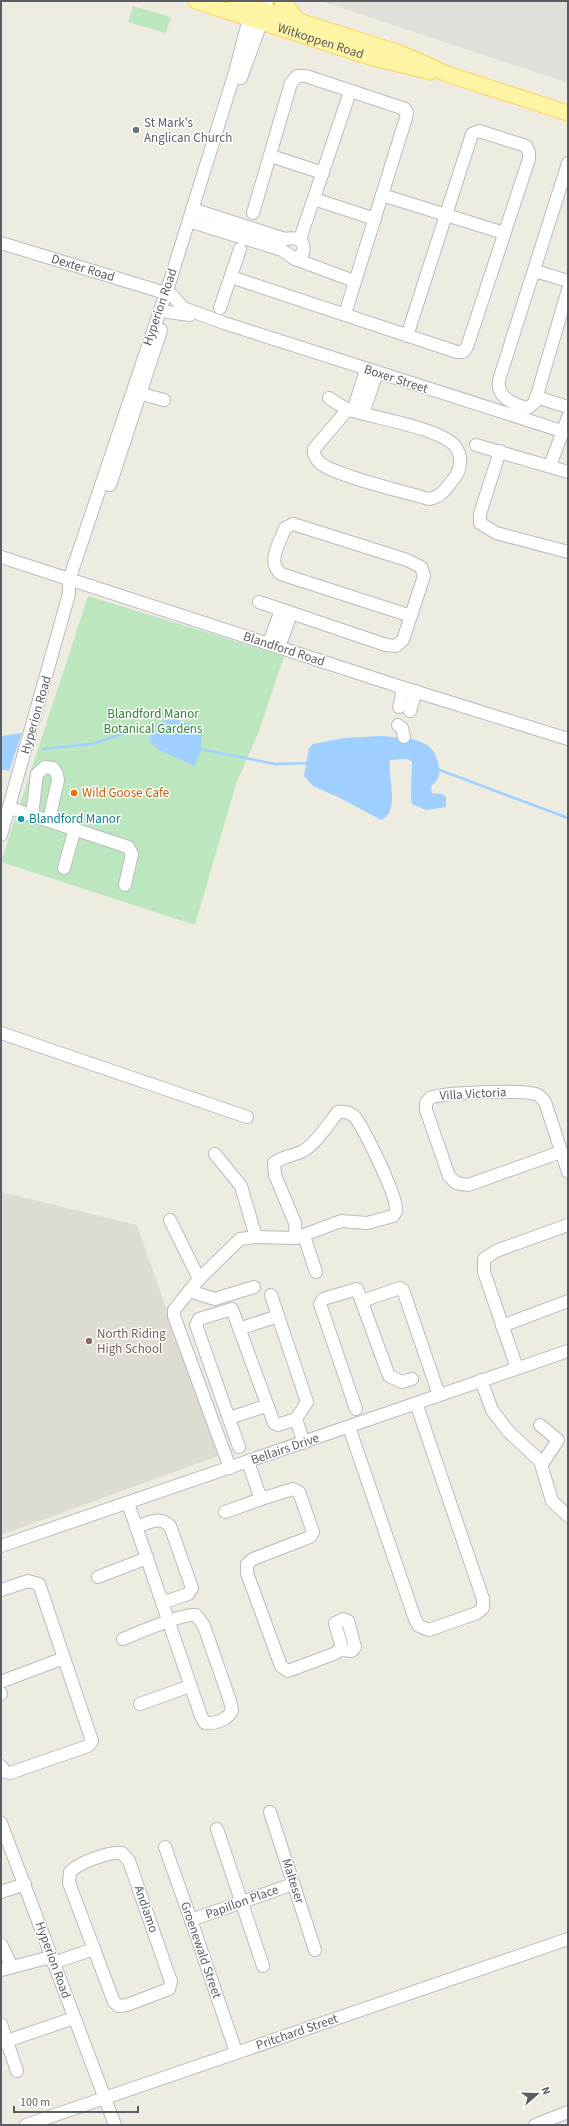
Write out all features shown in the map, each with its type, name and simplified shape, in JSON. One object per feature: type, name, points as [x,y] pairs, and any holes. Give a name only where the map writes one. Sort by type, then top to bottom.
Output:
[{"type":"main road","name":"Witkoppen Road","points":[[196,1],[258,10],[296,20],[400,53],[447,74],[568,114]]},
{"type":"main road","name":"Witkoppen Road","points":[[235,1],[376,59],[415,69],[447,74]]},
{"type":"main road","points":[[282,1],[296,20]]},
{"type":"street","name":"Hyperion Road","points":[[1,835],[10,808],[69,594],[169,294],[235,72],[258,10]]},
{"type":"street","points":[[253,213],[294,79],[300,75],[306,76],[350,92],[400,107],[406,111],[407,116],[354,281],[345,314]]},
{"type":"street","points":[[300,239],[350,92]]},
{"type":"street","points":[[231,277],[345,314],[407,336],[457,352],[465,351],[528,159],[529,150],[526,146],[482,132],[476,132],[471,136],[407,336]]},
{"type":"street","points":[[271,156],[323,173]]},
{"type":"street","points":[[535,271],[568,289],[536,397],[531,407],[518,405],[508,400],[502,394],[498,384],[568,164]]},
{"type":"street","points":[[382,195],[504,233]]},
{"type":"street","points":[[314,199],[375,219]]},
{"type":"street","points":[[193,216],[249,234],[282,250],[295,260],[354,281]]},
{"type":"street","points":[[249,234],[285,239],[300,239]]},
{"type":"street","points":[[295,260],[304,253],[304,244],[300,239]]},
{"type":"street","name":"Dexter Road","points":[[1,243],[169,294]]},
{"type":"street","points":[[220,308],[240,249]]},
{"type":"street","name":"Hyperion Road","points":[[136,393],[168,312],[169,294]]},
{"type":"street","name":"Boxer Street","points":[[169,294],[183,308],[224,323],[566,433]]},
{"type":"street","name":"Boxer Street","points":[[168,312],[178,312],[224,323]]},
{"type":"street","points":[[328,398],[355,411],[436,434],[454,446],[460,457],[460,468],[456,477],[443,493],[429,499],[337,472],[320,463],[314,453],[314,449],[326,433],[355,411],[371,371]]},
{"type":"street","points":[[136,393],[164,400]]},
{"type":"street","points":[[536,397],[568,407]]},
{"type":"street","points":[[550,466],[566,433],[568,417]]},
{"type":"street","points":[[476,445],[568,472]]},
{"type":"street","points":[[500,451],[480,514],[480,523],[496,533],[568,552]]},
{"type":"street","points":[[259,602],[392,646],[401,642],[411,616],[424,576],[421,567],[417,564],[293,524],[285,528],[273,558],[275,568],[281,574],[411,616]]},
{"type":"street","name":"Blandford Road","points":[[1,558],[401,687],[568,739]]},
{"type":"street","points":[[274,645],[286,612]]},
{"type":"street","points":[[401,687],[404,709],[416,691]]},
{"type":"street","points":[[398,725],[402,728],[404,737]]},
{"type":"street","points":[[32,815],[37,774],[45,767],[53,768],[57,774],[58,780],[50,820]]},
{"type":"street","points":[[10,808],[75,828],[128,847],[132,854],[126,885]]},
{"type":"street","points":[[64,868],[75,828]]},
{"type":"street","points":[[1,1033],[247,1117]]},
{"type":"street","name":"Villa Victoria","points":[[561,1152],[468,1185],[462,1185],[449,1176],[426,1110],[426,1103],[430,1098],[443,1094],[539,1095],[545,1102],[568,1172]]},
{"type":"street","points":[[230,1468],[174,1316],[174,1310],[199,1279],[240,1239],[256,1237],[300,1237],[341,1221],[367,1223],[393,1216],[396,1210],[393,1198],[374,1149],[354,1116],[344,1111],[338,1112],[311,1146],[303,1151],[288,1155],[274,1163],[275,1175],[300,1237],[316,1272]]},
{"type":"street","points":[[215,1154],[240,1186],[256,1237]]},
{"type":"street","points":[[170,1220],[199,1279]]},
{"type":"street","points":[[517,1368],[484,1272],[483,1263],[486,1257],[496,1251],[568,1225]]},
{"type":"street","points":[[189,1291],[215,1299],[254,1287]]},
{"type":"street","points":[[356,1409],[320,1303],[323,1299],[355,1288],[359,1290],[390,1376],[402,1382],[412,1379]]},
{"type":"street","points":[[362,1301],[400,1288],[403,1290],[439,1395]]},
{"type":"street","points":[[239,1447],[196,1323],[199,1319],[230,1309],[239,1329],[266,1406],[275,1424],[296,1419],[307,1402],[271,1295]]},
{"type":"street","points":[[502,1326],[568,1301]]},
{"type":"street","points":[[239,1329],[278,1316]]},
{"type":"street","name":"Bellairs Drive","points":[[1,1546],[568,1351]]},
{"type":"street","points":[[481,1380],[492,1410],[508,1431],[542,1464],[552,1501],[568,1516]]},
{"type":"street","points":[[349,1427],[415,1619],[419,1626],[429,1630],[470,1616],[483,1608],[483,1599],[416,1403]]},
{"type":"street","points":[[229,1418],[266,1406]]},
{"type":"street","points":[[296,1419],[304,1443]]},
{"type":"street","points":[[540,1425],[562,1443],[542,1464]]},
{"type":"street","points":[[248,1462],[261,1499]]},
{"type":"street","points":[[225,1512],[290,1490],[296,1490],[299,1492],[313,1534],[310,1537],[253,1559],[247,1564],[247,1573],[281,1666],[288,1671],[333,1654],[339,1650]]},
{"type":"street","points":[[123,1638],[169,1622],[192,1614],[200,1619],[230,1701],[232,1710],[230,1714],[224,1719],[211,1723],[205,1722],[201,1716],[190,1686],[169,1622],[128,1503]]},
{"type":"street","points":[[136,1527],[157,1520],[164,1521],[170,1526],[192,1588],[188,1594],[162,1603]]},
{"type":"street","points":[[98,1577],[147,1558]]},
{"type":"street","points":[[1,1590],[28,1581],[39,1584],[92,1738],[90,1744],[10,1773],[5,1772],[1,1766]]},
{"type":"street","points":[[2,1682],[64,1658]]},
{"type":"street","points":[[140,1704],[190,1686]]},
{"type":"street","name":"Malteser","points":[[270,1812],[315,1950]]},
{"type":"street","name":"Hyperion Road","points":[[1,1822],[115,2125]]},
{"type":"street","points":[[217,1829],[263,1966]]},
{"type":"street","name":"Groenewald Street","points":[[165,1847],[236,2052]]},
{"type":"street","name":"Andiamo","points":[[111,1853],[122,1853],[127,1857],[134,1875],[171,1981],[169,1988],[127,2005],[116,2005],[94,1949],[69,1882],[70,1872],[79,1865],[111,1853]]},
{"type":"street","points":[[1,1892],[25,1884]]},
{"type":"street","name":"Papillon Place","points":[[191,1920],[293,1884]]},
{"type":"street","name":"Pritchard Street","points":[[26,2125],[568,1939]]},
{"type":"street","points":[[1,1944],[7,1969],[52,1960],[94,1949]]},
{"type":"street","points":[[4,2042],[74,2018]]},
{"type":"street","points":[[1,2024],[4,2042],[17,2071]]},
{"type":"street","points":[[535,2125],[568,2112]]},
{"type":"shaded area","points":[[321,1],[568,1],[568,83]]},
{"type":"shaded area","name":"North Riding High School","points":[[1,1192],[137,1225],[218,1456],[1,1535]]},
{"type":"green space","points":[[133,6],[171,17],[166,33],[128,22]]},
{"type":"green space","name":"Blandford Manor Botanical Gardens","points":[[88,596],[284,656],[259,731],[236,784],[195,925],[1,862]]},
{"type":"water","points":[[175,719],[202,728],[201,749],[195,766],[159,750],[148,740],[158,724],[165,720]]},
{"type":"water","points":[[22,733],[9,771],[1,769],[1,736]]},
{"type":"water","points":[[381,736],[416,740],[430,747],[435,754],[439,770],[438,778],[431,790],[432,793],[442,794],[446,797],[446,807],[426,810],[412,804],[412,762],[408,759],[390,760],[392,802],[387,816],[381,820],[340,798],[313,786],[304,776],[309,748],[313,744],[344,738]]},
{"type":"waterway","points":[[43,749],[92,744],[134,730],[154,731]]},
{"type":"waterway","points":[[200,749],[275,764],[309,763]]},
{"type":"waterway","points":[[437,769],[568,818]]},
{"type":"place","name":"St Mark's Anglican Church","points":[[136,130]]},
{"type":"place","name":"Wild Goose Cafe","points":[[74,793]]},
{"type":"place","name":"Blandford Manor","points":[[21,819]]},
{"type":"place","name":"North Riding High School","points":[[89,1341]]}]
